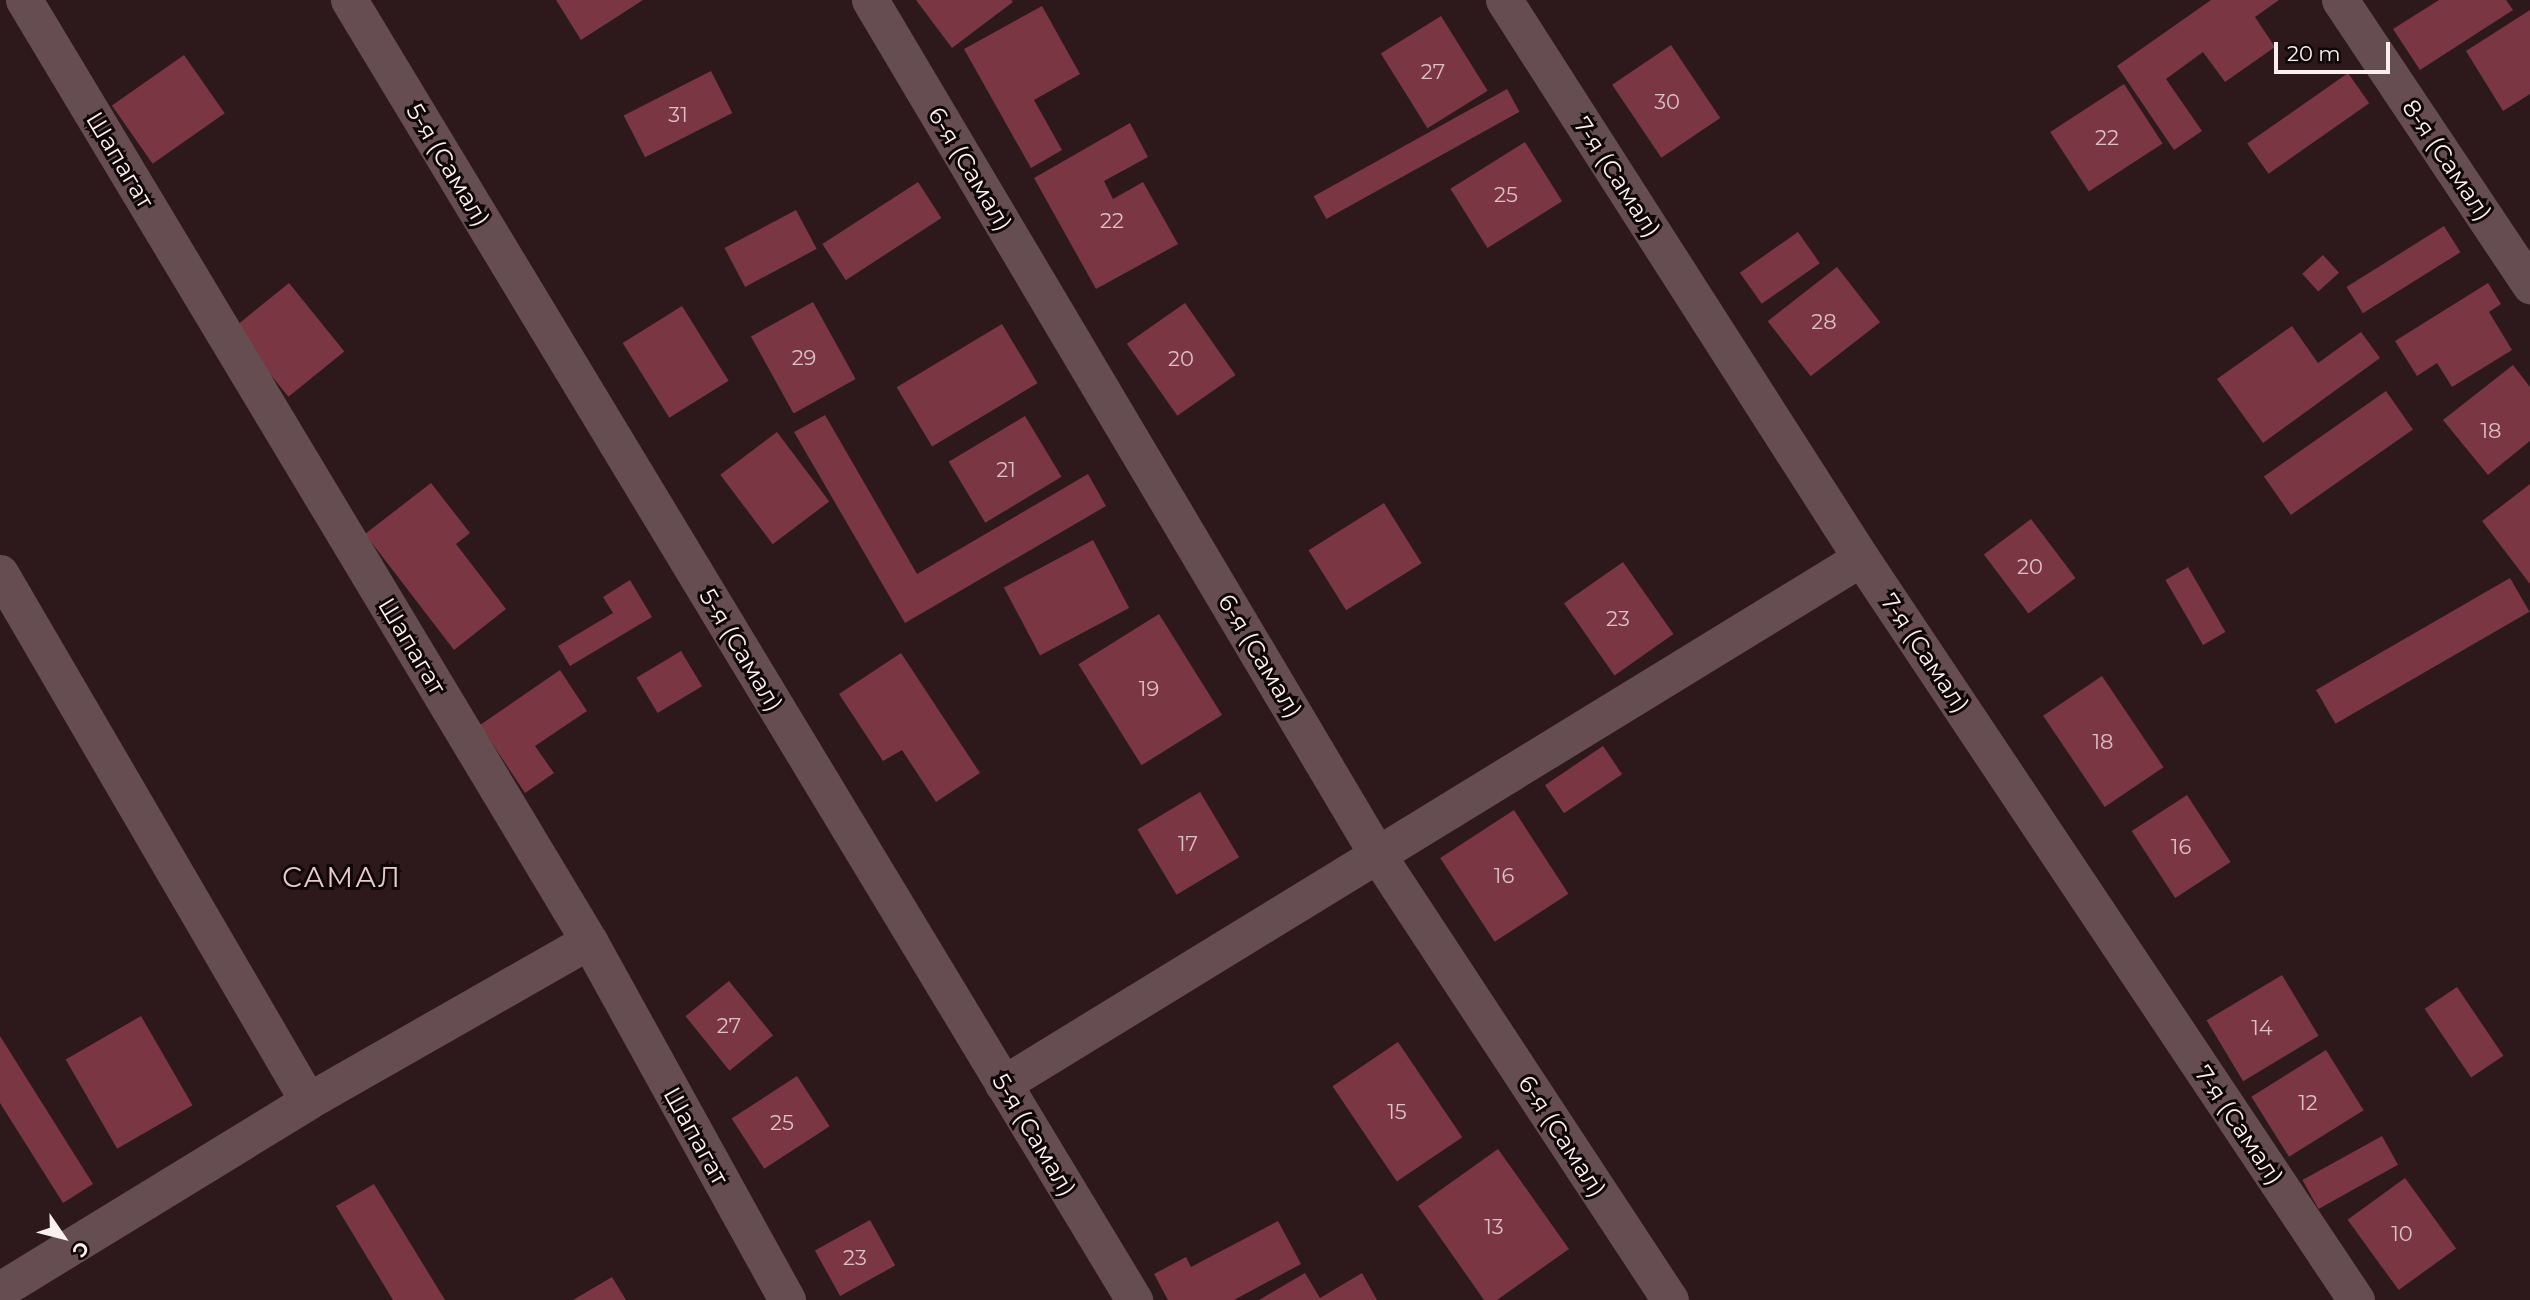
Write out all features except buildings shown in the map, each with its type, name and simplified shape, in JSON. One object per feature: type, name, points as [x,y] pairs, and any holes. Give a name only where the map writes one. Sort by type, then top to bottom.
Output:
[{"type":"street","name":"Шапагат","points":[[24,0],[589,941],[786,1300]]},
{"type":"street","name":"5-я (Самал)","points":[[349,0],[1134,1300]]},
{"type":"street","name":"6-я (Самал)","points":[[870,0],[1375,851],[1670,1300]]},
{"type":"street","name":"7-я (Самал)","points":[[1504,0],[1861,558],[2356,1300]]},
{"type":"street","name":"8-я (Самал)","points":[[2340,0],[2530,285]]},
{"type":"street","points":[[1003,1084],[1375,851],[1861,558]]},
{"type":"street","points":[[0,573],[308,1101]]},
{"type":"street","points":[[0,1290],[308,1101],[589,941]]},
{"type":"district","name":"САМАЛ","points":[[342,877]]}]
